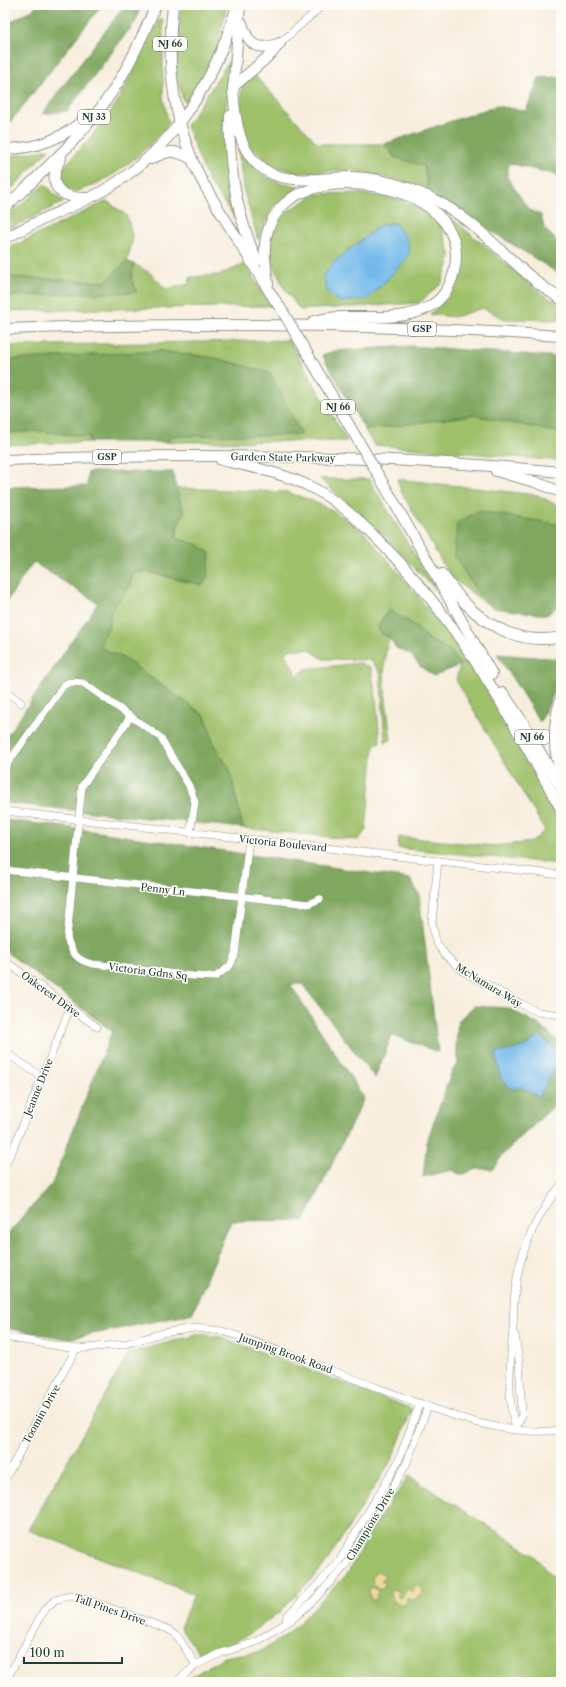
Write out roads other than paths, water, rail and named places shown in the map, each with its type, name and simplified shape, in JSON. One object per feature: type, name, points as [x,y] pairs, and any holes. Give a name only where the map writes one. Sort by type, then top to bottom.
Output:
[{"type":"highway","name":"NJ 33","points":[[5,208],[67,147],[91,121],[112,92],[135,51],[156,5]]},
{"type":"highway","name":"NJ 66","points":[[173,5],[170,74],[180,123],[192,158],[213,199],[283,312],[427,559],[499,688],[516,726],[561,809]]},
{"type":"highway","points":[[137,167],[180,123],[198,98],[225,43],[237,5]]},
{"type":"highway","name":"NJ 66","points":[[240,5],[241,16],[233,87],[230,134],[234,180],[247,237],[266,285]]},
{"type":"highway","points":[[241,16],[246,36],[254,45],[265,47],[280,43]]},
{"type":"highway","points":[[280,43],[271,54],[233,87],[234,112],[239,137],[248,154],[266,170],[282,177],[294,179],[348,177],[379,180],[417,191],[454,212],[537,282],[561,299]]},
{"type":"highway","points":[[5,149],[35,146],[60,137],[78,125],[112,92]]},
{"type":"highway","points":[[67,147],[54,172],[56,186],[63,194],[70,197],[90,198]]},
{"type":"highway","points":[[5,239],[90,198],[115,183],[137,167],[169,151],[177,152],[192,158]]},
{"type":"highway","points":[[266,285],[265,246],[270,223],[290,199],[300,193],[315,188],[336,185],[361,186],[384,189],[410,197],[422,202],[437,212],[445,221],[454,240],[456,261],[451,280],[441,297],[428,307],[399,315],[340,317],[282,325]]},
{"type":"highway","name":"GSP","points":[[5,329],[178,325],[282,325],[436,329],[561,336]]},
{"type":"highway","points":[[201,456],[263,470],[301,482],[325,495],[348,512],[393,555],[436,604],[471,654],[516,726]]},
{"type":"highway","name":"Garden State Parkway","points":[[8,461],[201,456],[318,458],[475,465],[561,472]]},
{"type":"highway","points":[[475,465],[535,482],[561,492]]},
{"type":"highway","points":[[427,559],[465,603],[492,625],[524,638],[544,640],[561,637]]},
{"type":"highway","name":"NJ 66","points":[[499,688],[522,721],[561,788]]},
{"type":"highway","points":[[561,698],[554,736],[556,754],[561,773]]},
{"type":"street","points":[[280,43],[323,5]]},
{"type":"street","points":[[5,767],[64,685],[70,682],[84,683],[160,737],[189,786],[195,802],[190,833]]},
{"type":"street","points":[[5,690],[21,703]]},
{"type":"street","name":"Victoria Gdns Sq","points":[[130,716],[82,786],[80,820],[67,938],[77,958],[85,963],[193,976],[215,976],[230,966],[235,954],[249,839]]},
{"type":"street","name":"Victoria Boulevard","points":[[5,811],[561,875]]},
{"type":"street","name":"McNamara Way","points":[[438,861],[432,922],[436,942],[445,955],[464,971],[525,1006],[542,1013],[561,1015]]},
{"type":"street","name":"Penny Ln","points":[[5,870],[242,898],[308,904],[320,899]]},
{"type":"street","name":"Oakcrest Drive","points":[[5,961],[97,1027]]},
{"type":"street","name":"Jeanne Drive","points":[[5,1165],[70,1008]]},
{"type":"street","points":[[5,1052],[42,1077]]},
{"type":"street","points":[[516,1428],[512,1415],[511,1362],[515,1286],[524,1248],[537,1219],[561,1185]]},
{"type":"street","name":"Jumping Brook Road","points":[[5,1337],[76,1349],[125,1344],[181,1329],[209,1328],[244,1338],[467,1420],[516,1428],[546,1431],[561,1430]]},
{"type":"street","name":"Toomin Drive","points":[[5,1478],[76,1349]]},
{"type":"street","name":"Champions Drive","points":[[286,1622],[286,1616],[309,1594],[338,1562],[400,1456],[420,1403]]},
{"type":"street","name":"Champions Drive","points":[[176,1682],[196,1665],[221,1653],[253,1643],[293,1619],[314,1600],[345,1566],[408,1460],[428,1406]]},
{"type":"street","points":[[400,1456],[408,1460]]},
{"type":"street","name":"Tall Pines Drive","points":[[5,1682],[44,1610],[55,1600],[69,1596],[80,1597],[176,1634],[196,1665]]},
{"type":"water","points":[[394,223],[407,240],[409,249],[406,260],[368,299],[340,302],[327,292],[323,276],[335,261],[382,224]]},
{"type":"water","points":[[539,1035],[554,1049],[557,1062],[539,1097],[522,1087],[512,1089],[501,1079],[496,1053],[514,1050],[525,1046]]}]
